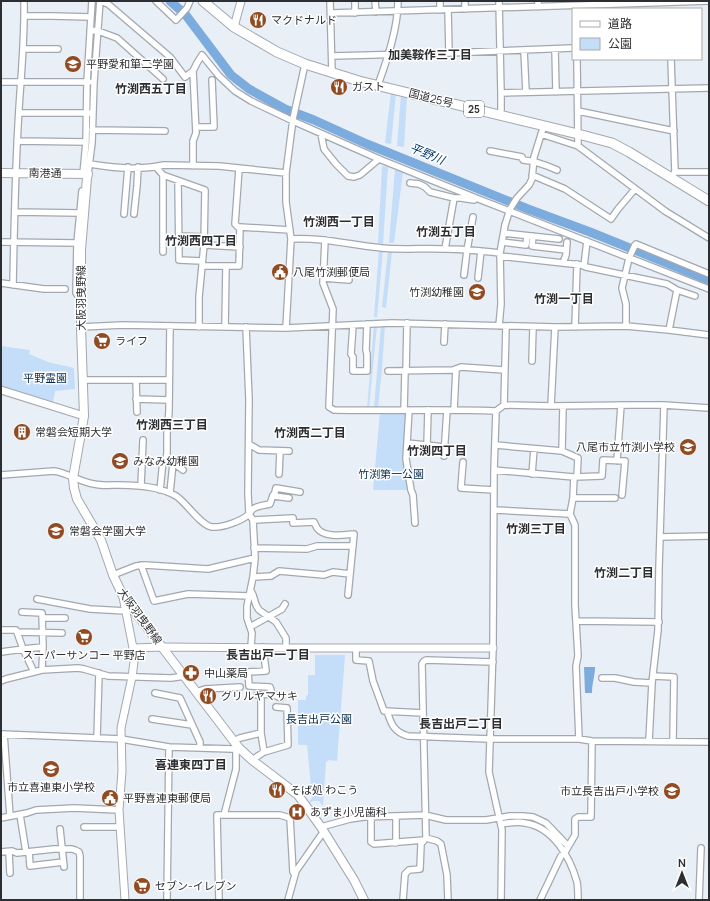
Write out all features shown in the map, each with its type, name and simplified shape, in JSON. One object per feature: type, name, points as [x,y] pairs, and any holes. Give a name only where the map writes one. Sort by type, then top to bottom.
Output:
[{"type":"highway","name":"国道25号","points":[[203,1],[234,26],[277,52],[305,64],[332,73],[499,115],[543,130],[578,134],[618,146],[673,174],[709,201]]},
{"type":"main road","name":"南港通","points":[[1,173],[16,175],[86,175]]},
{"type":"main road","name":"南港通","points":[[1,177],[16,175]]},
{"type":"main road","name":"大阪羽曳野線","points":[[86,175],[81,250],[81,327],[84,416],[73,478],[77,499],[101,540],[113,575],[123,596],[236,746],[298,795],[322,829],[354,880],[364,900]]},
{"type":"street","points":[[13,285],[17,141],[23,49],[24,1]]},
{"type":"street","points":[[81,300],[76,293],[77,243],[82,188],[90,164],[92,130],[89,113],[87,82],[92,1]]},
{"type":"street","points":[[86,175],[86,142],[94,82],[100,1],[108,4],[170,57],[185,77],[193,71],[202,55],[219,76],[235,91],[251,101],[321,134],[481,200],[709,289]]},
{"type":"street","points":[[156,1],[176,20],[187,8],[190,1]]},
{"type":"street","points":[[234,26],[241,1]]},
{"type":"street","points":[[330,1],[332,73]]},
{"type":"street","points":[[355,1],[355,13]]},
{"type":"street","points":[[375,1],[376,12]]},
{"type":"street","points":[[378,85],[389,54],[398,11],[398,1]]},
{"type":"street","points":[[440,1],[440,10]]},
{"type":"street","points":[[465,1],[465,9]]},
{"type":"street","points":[[499,1],[501,93],[501,110],[499,115]]},
{"type":"street","points":[[331,13],[499,8],[538,4],[670,4],[709,1]]},
{"type":"street","points":[[448,10],[449,53]]},
{"type":"street","points":[[24,16],[91,17]]},
{"type":"street","points":[[90,30],[98,31],[116,38],[164,79]]},
{"type":"street","points":[[332,56],[572,48]]},
{"type":"street","points":[[23,49],[58,49]]},
{"type":"street","points":[[555,49],[556,92]]},
{"type":"street","points":[[524,50],[526,92]]},
{"type":"street","points":[[577,60],[578,146]]},
{"type":"street","points":[[671,60],[674,131],[673,174],[709,172]]},
{"type":"street","points":[[286,328],[291,238],[286,202],[286,173],[293,120],[305,64]]},
{"type":"street","points":[[193,71],[196,127],[196,133],[193,141],[193,166]]},
{"type":"street","points":[[196,127],[214,127],[212,80]]},
{"type":"street","points":[[1,82],[94,82]]},
{"type":"street","points":[[501,93],[709,88]]},
{"type":"street","points":[[578,111],[674,131]]},
{"type":"street","points":[[19,113],[89,113]]},
{"type":"street","points":[[92,130],[165,131]]},
{"type":"street","points":[[499,326],[501,304],[500,254],[509,210],[532,179],[533,161],[543,130],[578,146],[665,212],[709,238]]},
{"type":"street","points":[[321,134],[324,149],[348,176],[354,177],[360,175],[379,159]]},
{"type":"street","points":[[17,141],[86,142]]},
{"type":"street","points":[[490,151],[522,157],[523,160],[533,161],[557,170]]},
{"type":"street","points":[[90,164],[110,167],[156,167],[164,165],[219,166],[286,173]]},
{"type":"street","points":[[124,214],[128,167]]},
{"type":"street","points":[[134,214],[138,167]]},
{"type":"street","points":[[156,167],[163,175],[205,190],[205,237],[199,297],[199,327]]},
{"type":"street","points":[[239,169],[235,224],[238,227],[290,230]]},
{"type":"street","points":[[163,175],[163,252]]},
{"type":"street","points":[[532,175],[565,189],[611,219],[635,189]]},
{"type":"street","points":[[178,181],[179,260],[202,264],[239,266],[240,227]]},
{"type":"street","points":[[432,192],[435,181]]},
{"type":"street","points":[[410,183],[419,184],[432,192],[454,198],[481,200]]},
{"type":"street","points":[[444,249],[454,198]]},
{"type":"street","points":[[15,212],[80,213]]},
{"type":"street","points":[[464,274],[473,217]]},
{"type":"street","points":[[504,233],[559,239]]},
{"type":"street","points":[[179,236],[205,237]]},
{"type":"street","points":[[502,242],[526,246],[530,236]]},
{"type":"street","points":[[530,236],[532,246],[566,250]]},
{"type":"street","points":[[291,238],[325,240],[381,248],[481,251],[577,264],[668,284],[677,290],[695,296]]},
{"type":"street","points":[[325,240],[323,283],[333,309],[328,407],[334,410],[450,410],[496,412],[504,405],[664,405],[709,408]]},
{"type":"street","points":[[584,266],[587,241]]},
{"type":"street","points":[[1,242],[77,243]]},
{"type":"street","points":[[563,262],[567,242]]},
{"type":"street","points":[[626,326],[626,304],[622,288],[624,275],[636,244],[709,274]]},
{"type":"street","points":[[204,245],[240,247]]},
{"type":"street","points":[[478,278],[481,251]]},
{"type":"street","points":[[575,327],[577,264]]},
{"type":"street","points":[[225,327],[226,266]]},
{"type":"street","points":[[323,278],[349,280]]},
{"type":"street","points":[[1,283],[44,289],[65,289]]},
{"type":"street","points":[[669,330],[677,290]]},
{"type":"street","points":[[81,327],[123,325],[286,328],[407,323],[533,327],[626,326],[709,335]]},
{"type":"street","points":[[407,323],[406,459],[411,490],[414,495],[415,523]]},
{"type":"street","points":[[353,325],[351,354],[353,357],[353,371],[367,371],[367,324]]},
{"type":"street","points":[[444,342],[445,324]]},
{"type":"street","points":[[160,490],[163,460],[166,458],[167,454],[170,380],[170,326]]},
{"type":"street","points":[[504,405],[506,326]]},
{"type":"street","points":[[246,327],[249,400],[248,492],[249,514],[253,520],[255,558],[247,606],[247,618],[252,633],[251,647]]},
{"type":"street","points":[[532,361],[533,327]]},
{"type":"street","points":[[551,406],[555,327]]},
{"type":"street","points":[[388,370],[456,369],[461,367],[504,370]]},
{"type":"street","points":[[444,456],[456,369]]},
{"type":"street","points":[[83,380],[170,380]]},
{"type":"street","points":[[136,380],[137,412]]},
{"type":"street","points":[[1,390],[84,416]]},
{"type":"street","points":[[136,399],[169,400]]},
{"type":"street","points":[[618,461],[621,405]]},
{"type":"street","points":[[649,741],[652,683],[658,630],[664,405]]},
{"type":"street","points":[[562,451],[563,406]]},
{"type":"street","points":[[426,445],[428,410]]},
{"type":"street","points":[[496,412],[490,772],[502,830],[501,900]]},
{"type":"street","points":[[141,486],[143,440]]},
{"type":"street","points":[[407,443],[445,447]]},
{"type":"street","points":[[249,444],[259,450],[289,451]]},
{"type":"street","points":[[495,445],[562,451],[578,458],[570,514],[575,525],[578,739]]},
{"type":"street","points":[[532,474],[534,448]]},
{"type":"street","points":[[279,474],[280,451]]},
{"type":"street","points":[[166,458],[183,470]]},
{"type":"street","points":[[494,470],[576,477],[602,476],[603,460],[625,461],[622,495]]},
{"type":"street","points":[[463,462],[462,488],[494,490]]},
{"type":"street","points":[[170,493],[173,463]]},
{"type":"street","points":[[1,474],[54,471],[62,472],[73,478],[96,485],[141,486],[160,490],[176,496],[204,524],[211,527],[219,527],[240,520],[249,514],[253,509],[270,504],[276,488],[300,492]]},
{"type":"street","points":[[274,496],[289,498]]},
{"type":"street","points":[[573,498],[615,498]]},
{"type":"street","points":[[494,510],[570,514]]},
{"type":"street","points":[[253,520],[292,518],[293,523],[314,522],[317,529],[330,535],[354,534],[348,595]]},
{"type":"street","points":[[660,537],[709,536]]},
{"type":"street","points":[[254,548],[307,549],[317,546],[353,546]]},
{"type":"street","points":[[113,575],[141,565],[208,568],[255,558]]},
{"type":"street","points":[[141,565],[154,601],[188,594],[250,593]]},
{"type":"street","points":[[253,577],[271,576],[279,572],[324,575],[333,572],[350,574]]},
{"type":"street","points":[[250,593],[253,595],[259,610],[276,622],[286,638],[286,648]]},
{"type":"street","points":[[123,596],[133,648],[134,662],[121,728],[122,771],[119,810],[124,900]]},
{"type":"street","points":[[37,598],[90,609],[126,611]]},
{"type":"street","points":[[250,627],[282,609],[285,604]]},
{"type":"street","points":[[22,612],[42,612],[42,670]]},
{"type":"street","points":[[42,618],[64,618]]},
{"type":"street","points":[[576,621],[658,622]]},
{"type":"street","points":[[1,630],[62,634]]},
{"type":"street","points":[[16,632],[34,672]]},
{"type":"street","points":[[1,652],[43,647]]},
{"type":"street","points":[[263,647],[266,671],[248,672],[249,686],[270,687],[272,694]]},
{"type":"street","points":[[133,648],[493,648]]},
{"type":"street","points":[[356,648],[356,660],[369,661],[373,681],[384,711],[423,713]]},
{"type":"street","points":[[403,900],[405,874],[409,870],[420,870],[421,844],[425,839],[422,664],[426,660],[492,662]]},
{"type":"street","points":[[1,681],[42,670],[78,668],[108,676],[171,678],[184,676]]},
{"type":"street","points":[[97,738],[99,673]]},
{"type":"street","points":[[653,676],[674,677],[673,741]]},
{"type":"street","points":[[602,678],[615,678],[634,682],[652,683]]},
{"type":"street","points":[[196,692],[205,689],[240,687]]},
{"type":"street","points":[[155,693],[180,698],[200,742],[200,748]]},
{"type":"street","points":[[264,752],[261,733],[259,695],[272,694],[281,698]]},
{"type":"street","points":[[252,760],[264,752],[288,745],[287,708],[276,708]]},
{"type":"street","points":[[387,711],[391,722],[396,730],[401,734],[424,738],[709,742]]},
{"type":"street","points":[[152,719],[192,725]]},
{"type":"street","points":[[224,815],[236,769],[236,746],[240,738],[261,733]]},
{"type":"street","points":[[10,816],[2,734],[121,738],[169,747],[200,748],[236,746]]},
{"type":"street","points":[[540,900],[561,856],[565,852],[574,835],[574,819],[578,817],[591,817],[592,741]]},
{"type":"street","points":[[167,900],[169,747]]},
{"type":"street","points":[[1,818],[20,815],[36,810],[74,808],[119,810]]},
{"type":"street","points":[[20,815],[30,866],[64,864],[60,829]]},
{"type":"street","points":[[219,900],[217,816],[280,815],[290,818],[293,872],[295,874]]},
{"type":"street","points":[[288,900],[296,871],[322,829],[350,819],[425,815],[446,820],[524,822],[541,828],[550,835],[565,852],[571,864],[577,883],[578,900]]},
{"type":"street","points":[[396,816],[396,843]]},
{"type":"street","points":[[500,821],[516,816],[534,817],[546,823],[568,846]]},
{"type":"street","points":[[371,817],[371,842],[374,844],[425,839],[437,841],[442,844],[447,875],[448,900]]},
{"type":"street","points":[[84,827],[120,827]]},
{"type":"street","points":[[699,900],[701,848]]},
{"type":"street","points":[[1,852],[16,853],[62,849],[75,850],[79,852],[80,900]]},
{"type":"street","points":[[9,852],[10,872]]},
{"type":"green space","points":[[391,92],[396,93],[391,144],[385,143]]},
{"type":"green space","points":[[401,94],[407,96],[404,147],[397,146]]},
{"type":"green space","points":[[382,166],[388,167],[383,244],[378,243]]},
{"type":"green space","points":[[395,169],[403,172],[394,243],[389,243]]},
{"type":"green space","points":[[379,250],[383,250],[377,317],[374,317]]},
{"type":"green space","points":[[388,251],[392,252],[386,308],[382,307]]},
{"type":"green space","points":[[374,325],[377,325],[369,408],[367,408]]},
{"type":"green space","points":[[381,326],[385,326],[378,408],[374,407]]},
{"type":"green space","name":"平野霊園","points":[[1,346],[30,350],[29,354],[48,362],[74,368],[75,389],[55,391],[53,403],[1,387]]},
{"type":"green space","name":"竹渕第一公園","points":[[380,412],[404,412],[407,414],[404,459],[410,490],[373,490]]},
{"type":"green space","name":"長吉出戸公園","points":[[315,655],[345,655],[337,761],[329,760],[326,762],[323,806],[319,801],[309,802],[312,798],[307,745],[298,745],[298,700],[306,700],[306,696],[308,695],[308,675],[315,675]]},
{"type":"water","points":[[584,667],[595,667],[592,693],[585,693]]},
{"type":"waterway","name":"平野川","points":[[170,1],[185,14],[231,75],[249,89],[285,109],[528,209],[590,232],[709,280]]},
{"type":"place","name":"マクドナルド","points":[[258,20]]},
{"type":"place","name":"平野愛和箪二学園","points":[[73,64]]},
{"type":"place","name":"ガスト","points":[[339,87]]},
{"type":"place","name":"八尾竹渕郵便局","points":[[280,272]]},
{"type":"place","name":"竹渕幼稚園","points":[[477,292]]},
{"type":"place","name":"ライフ","points":[[102,341]]},
{"type":"place","name":"常磐会短期大学","points":[[22,432]]},
{"type":"place","name":"八尾市立竹渕小学校","points":[[688,447]]},
{"type":"place","name":"みなみ幼稚園","points":[[120,461]]},
{"type":"place","name":"常磐会学園大学","points":[[56,531]]},
{"type":"place","name":"スーパーサンコー 平野店","points":[[84,637]]},
{"type":"place","name":"中山薬局","points":[[191,673]]},
{"type":"place","name":"グリルヤマサキ","points":[[208,696]]},
{"type":"place","name":"市立喜連東小学校","points":[[51,769]]},
{"type":"place","name":"そば処 わこう","points":[[277,790]]},
{"type":"place","name":"市立長吉出戸小学校","points":[[672,791]]},
{"type":"place","name":"平野喜連東郵便局","points":[[110,798]]},
{"type":"place","name":"あずま小児歯科","points":[[297,812]]},
{"type":"place","name":"セブン-イレブン","points":[[142,886]]},
{"type":"district","name":"加美鞍作三丁目","points":[[430,55]]},
{"type":"district","name":"竹渕西五丁目","points":[[151,89]]},
{"type":"district","name":"竹渕西一丁目","points":[[339,222]]},
{"type":"district","name":"竹渕五丁目","points":[[446,232]]},
{"type":"district","name":"竹渕西四丁目","points":[[201,241]]},
{"type":"district","name":"竹渕一丁目","points":[[564,299]]},
{"type":"district","name":"竹渕西三丁目","points":[[172,425]]},
{"type":"district","name":"竹渕西二丁目","points":[[310,433]]},
{"type":"district","name":"竹渕四丁目","points":[[437,451]]},
{"type":"district","name":"竹渕三丁目","points":[[536,529]]},
{"type":"district","name":"竹渕二丁目","points":[[624,573]]},
{"type":"district","name":"長吉出戸一丁目","points":[[268,655]]},
{"type":"district","name":"長吉出戸二丁目","points":[[461,724]]},
{"type":"district","name":"喜連東四丁目","points":[[191,765]]}]
